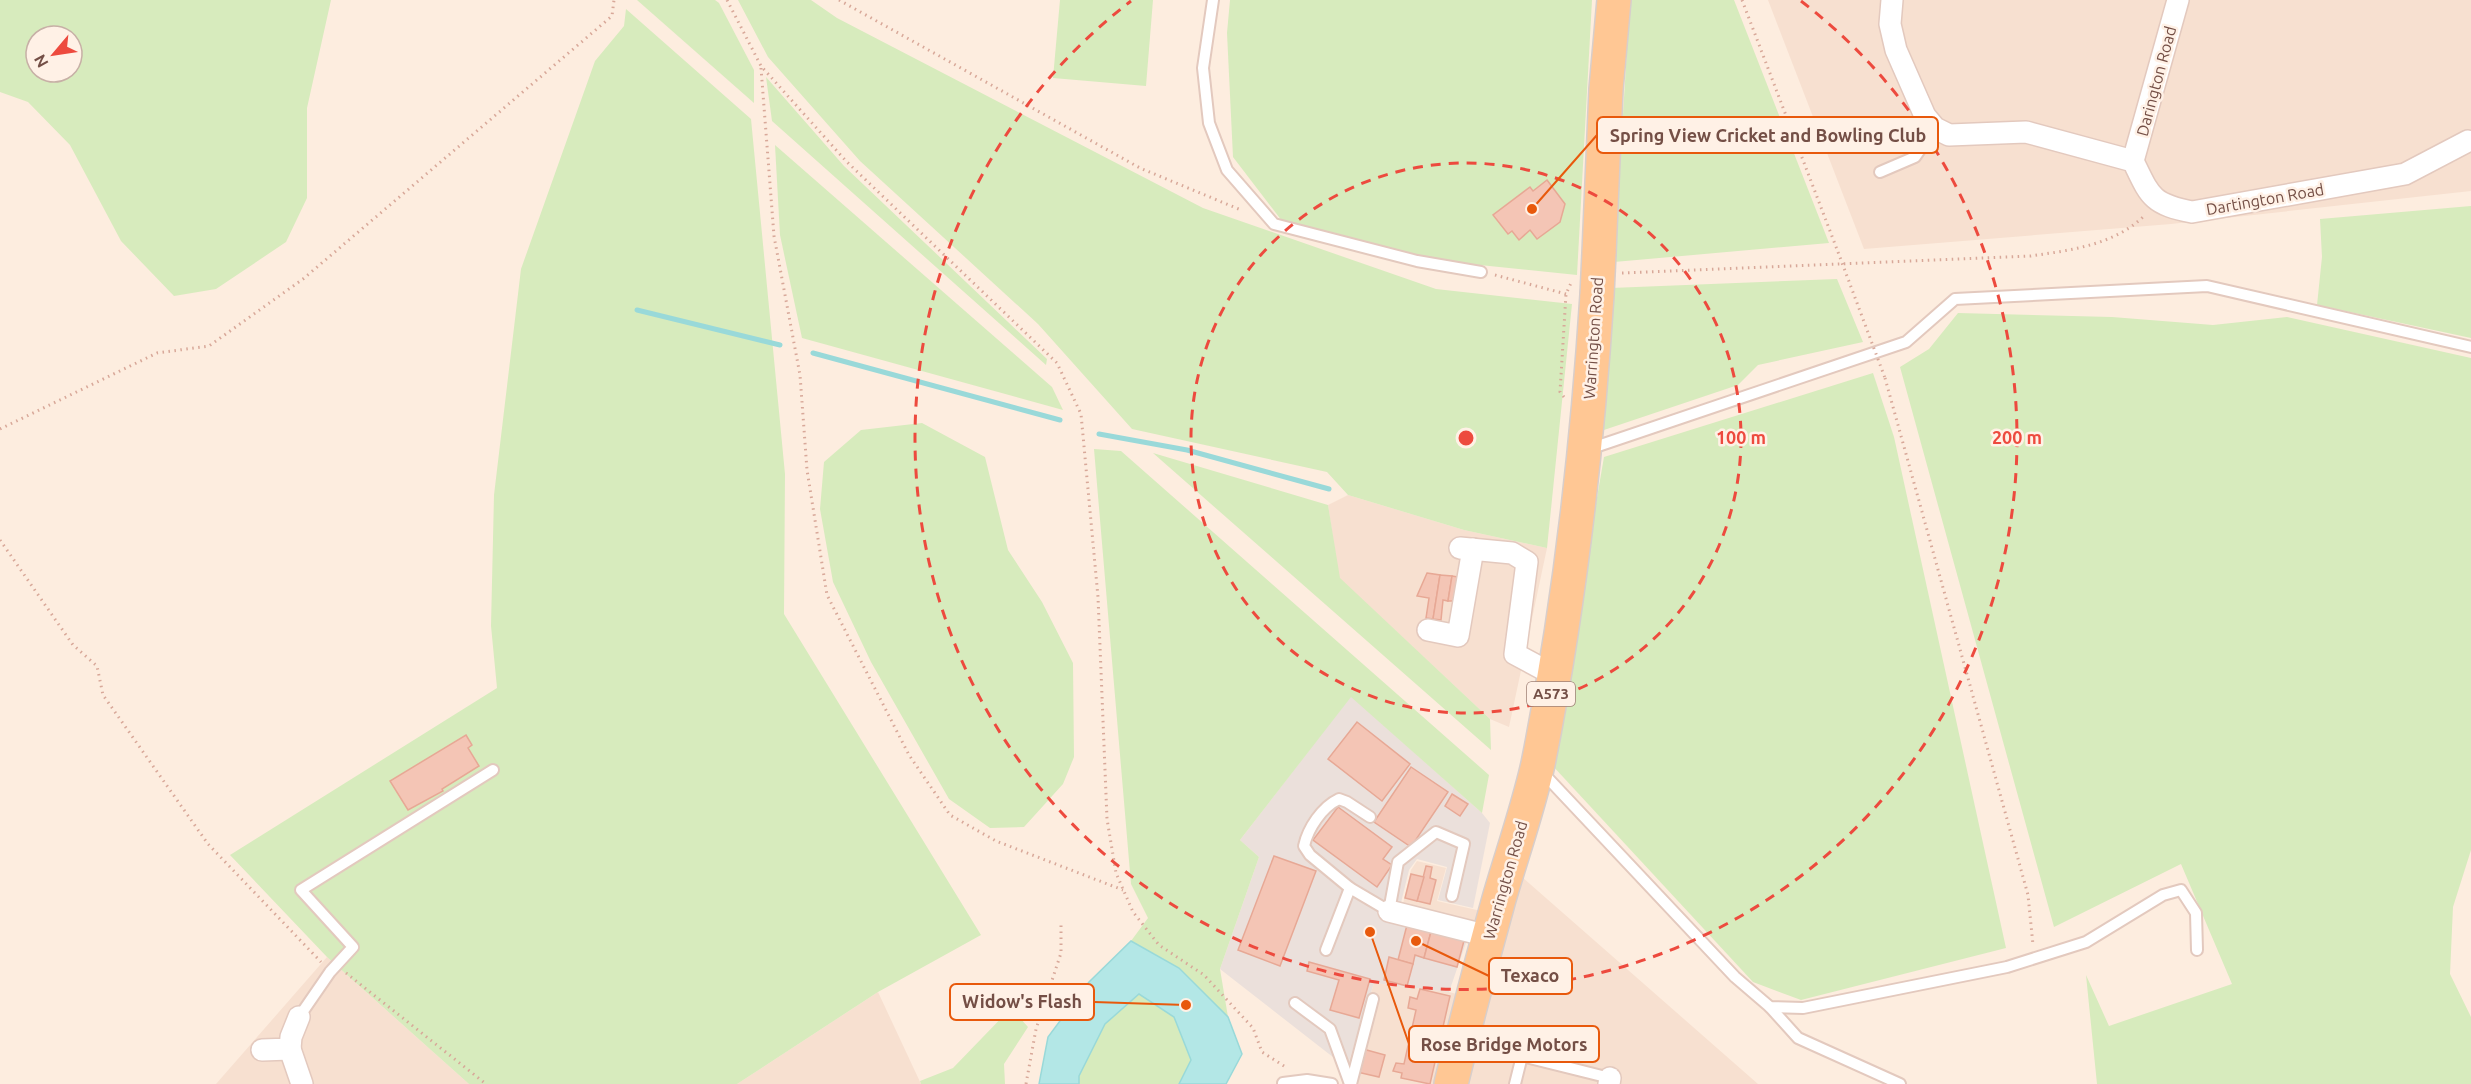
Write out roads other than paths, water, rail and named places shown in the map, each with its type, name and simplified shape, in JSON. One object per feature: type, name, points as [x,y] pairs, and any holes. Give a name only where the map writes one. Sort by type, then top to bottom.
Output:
[{"type":"main road","name":"Warrington Road","points":[[1451,1084],[1488,936],[1537,766],[1574,555],[1588,410],[1592,279],[1614,0]]},
{"type":"street","points":[[1892,0],[1890,24],[1896,50],[1925,116],[1935,128],[1949,135],[2026,132],[2133,161]]},
{"type":"street","name":"Darington Road","points":[[2133,161],[2178,0]]},
{"type":"street","name":"Dartington Road","points":[[2133,161],[2150,195],[2172,208],[2192,212],[2405,174],[2468,141]]},
{"type":"street","points":[[1428,630],[1458,636],[1466,549],[1512,553],[1527,562],[1515,654],[1554,675]]},
{"type":"street","points":[[1389,911],[1488,936]]},
{"type":"street","points":[[299,1017],[291,1037],[290,1049],[302,1084]]},
{"type":"street","points":[[262,1050],[290,1049]]},
{"type":"lane","points":[[1213,0],[1203,68],[1209,123],[1227,170],[1274,224],[1406,258],[1481,272]]},
{"type":"lane","points":[[1880,172],[1915,157],[1935,128]]},
{"type":"lane","points":[[1585,450],[1906,342],[1955,298],[2207,286],[2471,347]]},
{"type":"lane","points":[[1537,766],[1735,977],[1770,1007],[1798,1038],[1900,1084]]},
{"type":"lane","points":[[299,1017],[333,968],[353,946],[301,890],[493,770]]},
{"type":"lane","points":[[1370,817],[1339,799],[1329,804],[1307,833],[1304,846],[1310,855],[1350,888],[1389,911],[1398,862],[1436,832],[1464,844],[1452,896]]},
{"type":"lane","points":[[1326,950],[1350,888]]},
{"type":"lane","points":[[1770,1007],[1803,1008],[2007,967],[2086,942],[2163,895],[2181,890],[2196,913],[2197,950]]},
{"type":"lane","points":[[1351,1084],[1374,999]]},
{"type":"lane","points":[[1295,1003],[1330,1029],[1351,1084]]},
{"type":"lane","points":[[1515,1084],[1522,1056],[1610,1081]]},
{"type":"lane","points":[[1283,1083],[1307,1080],[1332,1084]]},
{"type":"water","points":[[1131,941],[1179,968],[1228,1017],[1242,1054],[1226,1084],[1179,1084],[1191,1060],[1174,1017],[1139,994],[1105,1024],[1079,1076],[1079,1084],[1039,1084],[1048,1037],[1089,982]]},
{"type":"waterway","points":[[637,310],[780,345]]},
{"type":"waterway","points":[[813,353],[1060,420]]},
{"type":"waterway","points":[[1099,434],[1187,450],[1329,489]]},
{"type":"place","name":"Spring View Cricket and Bowling Club","points":[[1532,209]]},
{"type":"place","name":"Rose Bridge Motors","points":[[1370,932]]},
{"type":"place","name":"Texaco","points":[[1416,941]]},
{"type":"place","name":"Widow's Flash","points":[[1186,1005]]}]
